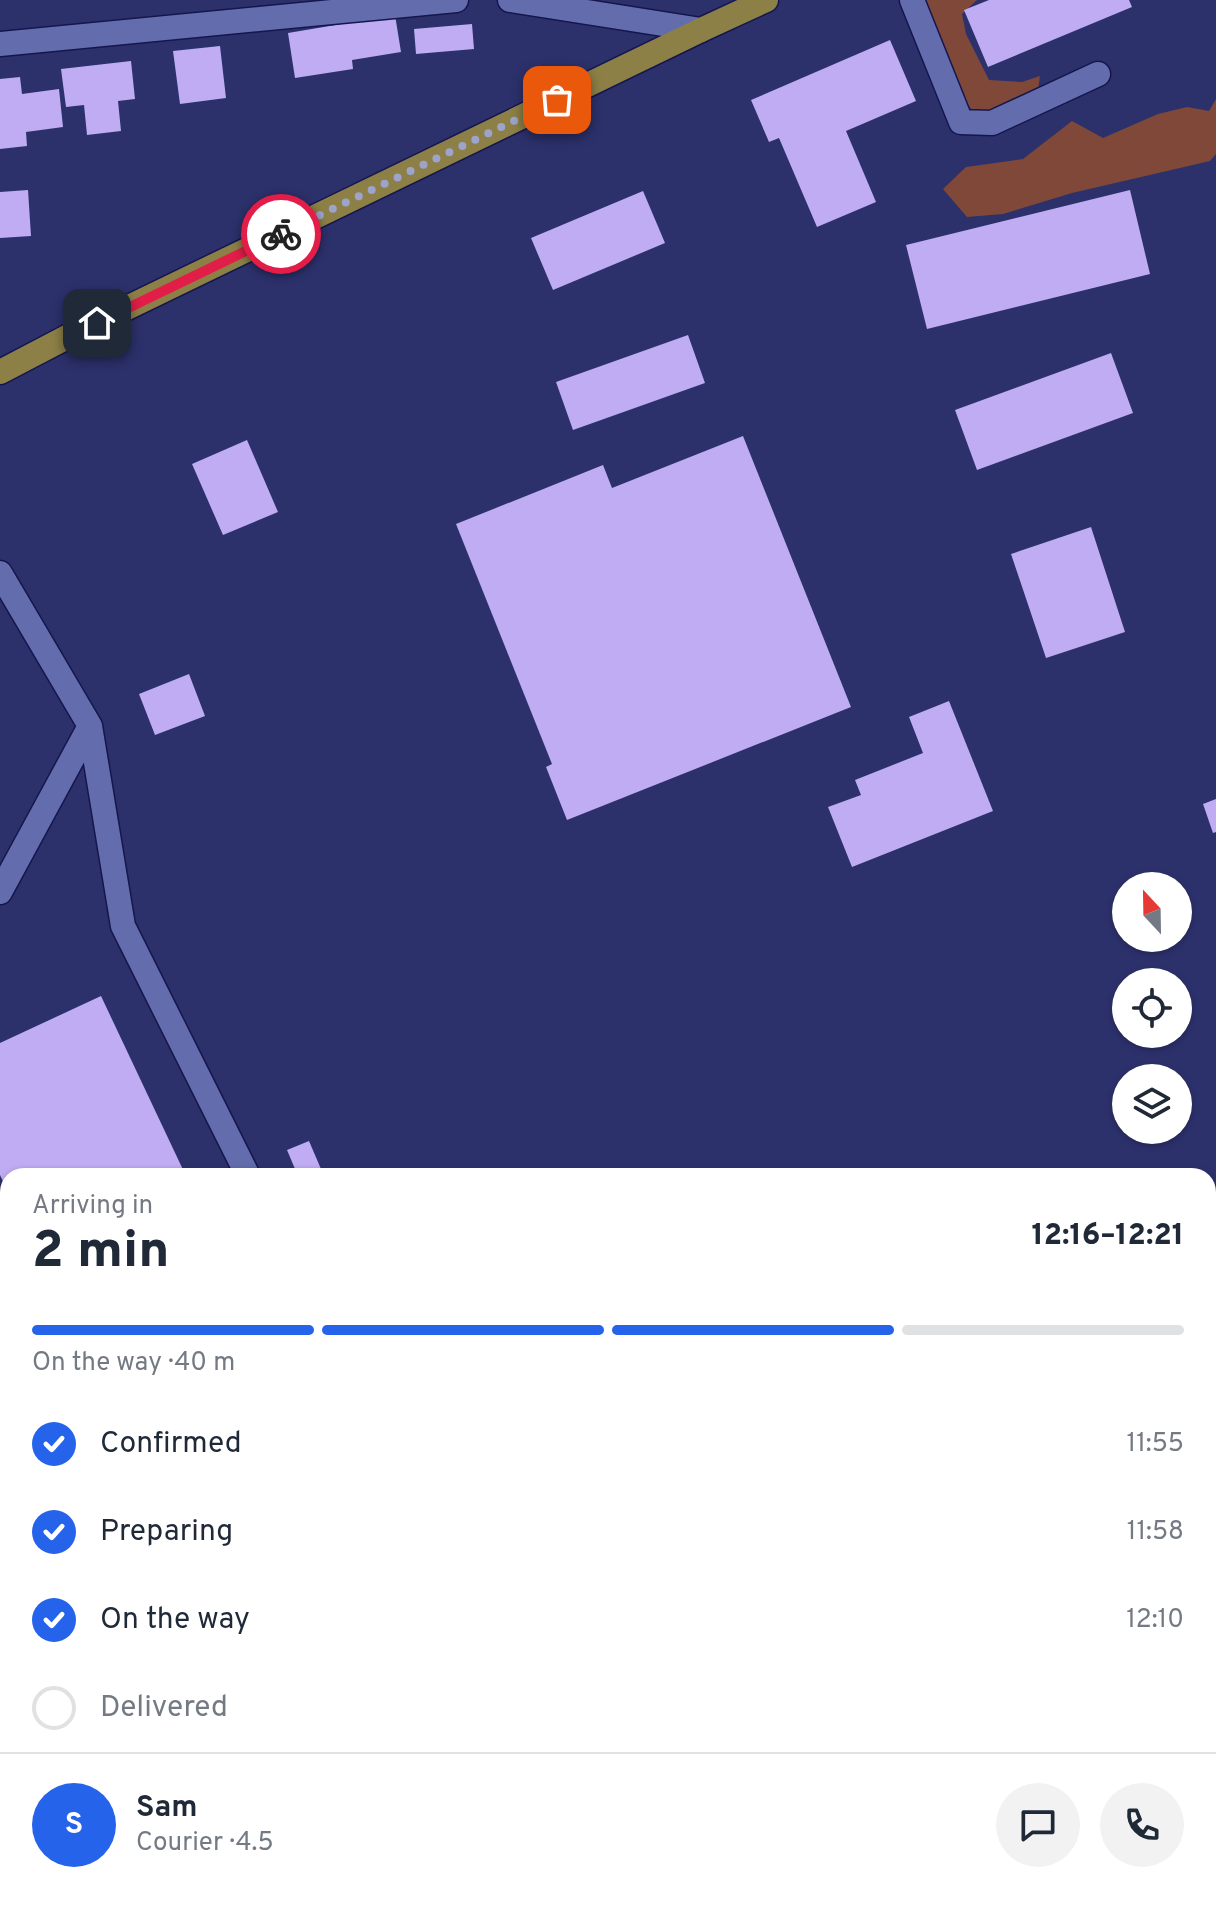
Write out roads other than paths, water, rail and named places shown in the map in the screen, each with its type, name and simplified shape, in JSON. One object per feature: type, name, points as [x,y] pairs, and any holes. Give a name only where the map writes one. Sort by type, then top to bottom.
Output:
[{"type":"main road","points":[[0,372],[761,1]]},
{"type":"street","points":[[0,44],[456,0]]},
{"type":"street","points":[[510,0],[701,30]]},
{"type":"street","points":[[912,0],[961,122],[992,123],[1098,74]]},
{"type":"street","points":[[0,573],[90,726],[123,926],[244,1168]]},
{"type":"street","points":[[0,892],[90,726]]}]
